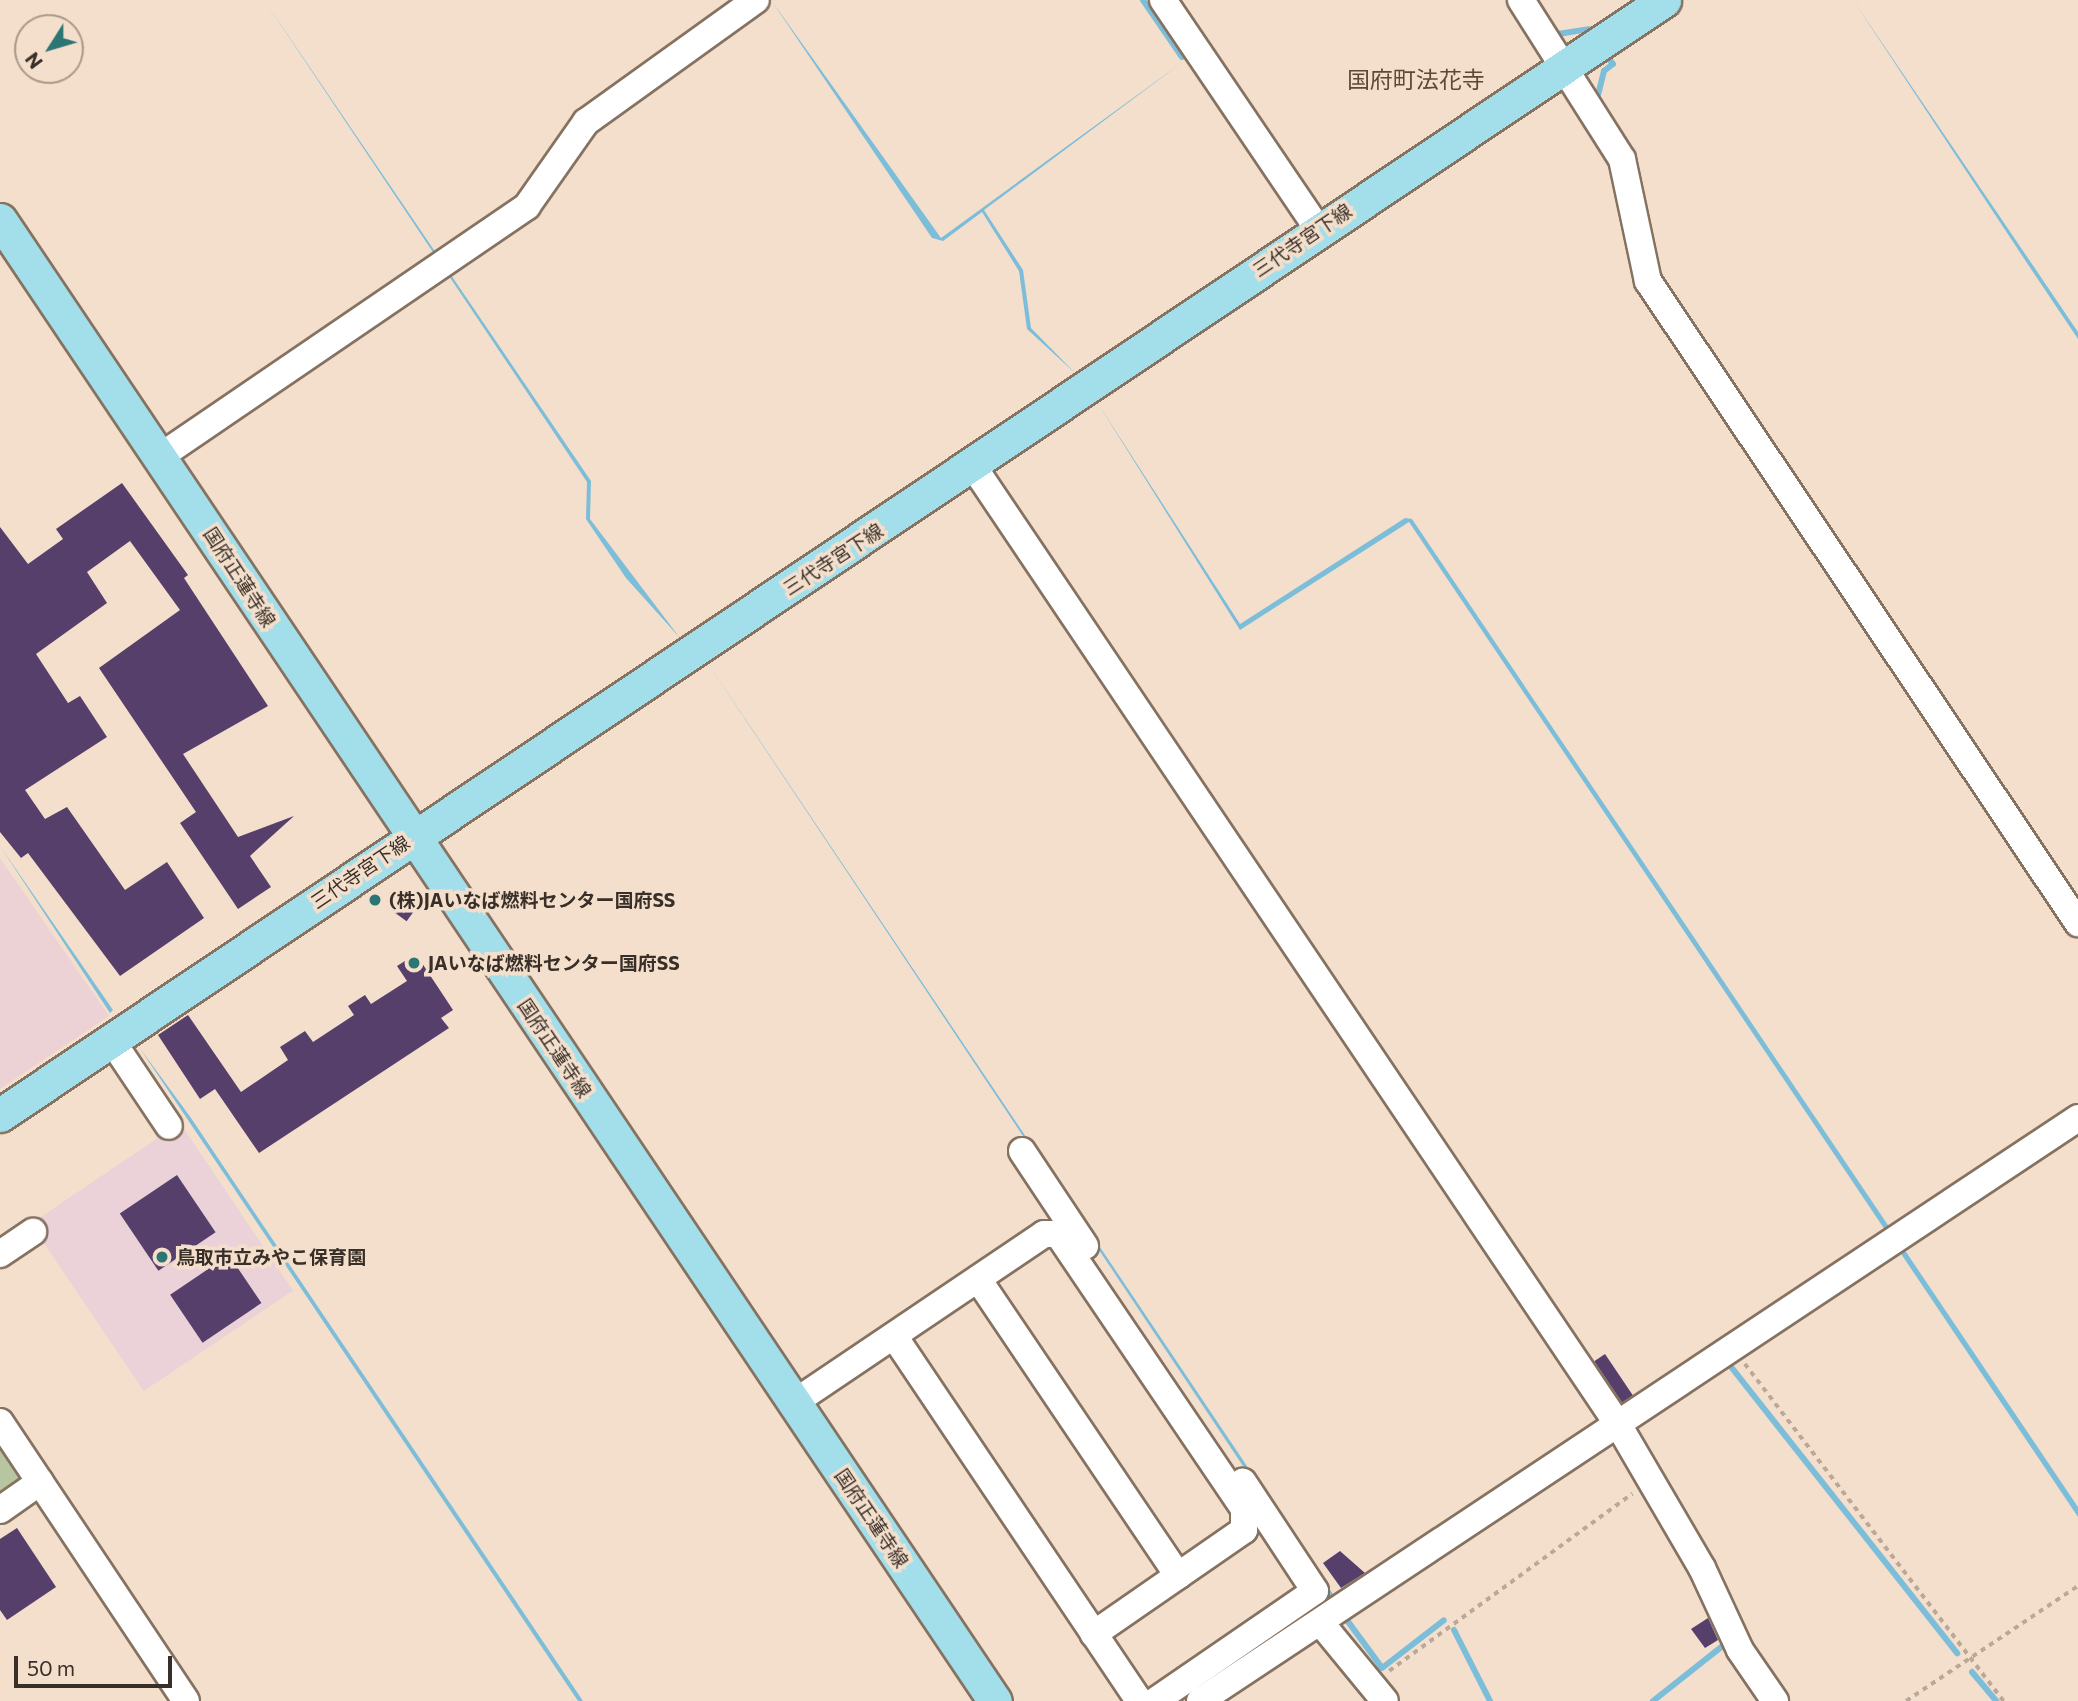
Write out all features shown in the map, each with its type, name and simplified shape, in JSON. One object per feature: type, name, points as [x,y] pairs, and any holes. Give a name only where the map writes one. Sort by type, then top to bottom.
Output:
[{"type":"main road","name":"三代寺宮下線","points":[[0,1115],[412,836],[973,466],[1318,229],[1664,0]]},
{"type":"main road","name":"国府正蓮寺線","points":[[0,220],[995,1701]]},
{"type":"street","points":[[161,456],[527,206],[586,122],[756,0]]},
{"type":"street","points":[[1163,0],[1318,229]]},
{"type":"street","points":[[1521,0],[1622,159],[1648,281],[2078,923]]},
{"type":"street","points":[[973,466],[1619,1426],[1702,1568],[1740,1650],[1775,1701]]},
{"type":"street","points":[[113,1041],[169,1126]]},
{"type":"street","points":[[1200,1701],[1619,1426],[2078,1118]]},
{"type":"street","points":[[1022,1152],[1315,1591],[1155,1701]]},
{"type":"street","points":[[0,1254],[33,1232]]},
{"type":"street","points":[[795,1402],[1044,1234],[1058,1234],[1244,1510],[1244,1530],[1094,1634]]},
{"type":"street","points":[[978,1279],[1178,1576]]},
{"type":"street","points":[[894,1336],[1139,1701]]},
{"type":"street","points":[[0,1422],[186,1701]]},
{"type":"street","points":[[0,1510],[40,1482]]},
{"type":"street","points":[[1320,1622],[1378,1693]]},
{"type":"path","points":[[1733,1349],[2004,1701]]},
{"type":"path","points":[[1378,1693],[1651,1481]]},
{"type":"path","points":[[1906,1701],[2078,1586]]},
{"type":"shaded area","points":[[0,858],[109,1016],[0,1089]]},
{"type":"shaded area","name":"鳥取市立みやこ保育園","points":[[180,1123],[293,1290],[144,1391],[31,1224]]},
{"type":"green space","points":[[0,1442],[25,1483],[0,1501]]},
{"type":"water","points":[[264,0],[591,481],[590,519],[680,638],[626,578],[586,519],[587,482]]},
{"type":"water","points":[[771,0],[941,238],[1184,61],[984,210],[1023,270],[1031,328],[1075,373],[1027,329],[1019,271],[982,212],[943,241],[932,238]]},
{"type":"water","points":[[1853,0],[2078,332],[2078,339],[2029,266]]},
{"type":"water","points":[[1097,402],[1240,624],[1405,518],[1412,519],[2078,1507],[2078,1517],[1409,522],[1240,630]]},
{"type":"water","points":[[705,659],[1335,1597],[1179,1701],[1168,1701],[1325,1589]]},
{"type":"water","points":[[0,846],[113,1010],[110,1013]]},
{"type":"water","points":[[139,1047],[191,1118],[583,1701],[578,1701]]},
{"type":"building","points":[[122,483],[188,575],[184,578],[268,706],[183,754],[238,837],[294,816],[250,856],[271,887],[238,909],[180,823],[196,812],[99,668],[180,610],[130,541],[87,572],[107,603],[36,654],[68,703],[80,696],[107,737],[25,790],[45,819],[67,807],[125,890],[167,862],[204,918],[120,976],[28,853],[21,858],[0,832],[0,527],[28,564],[63,539],[56,529]]},
{"type":"building","points":[[404,896],[418,906],[407,921],[393,911]]},
{"type":"building","points":[[416,954],[453,1010],[441,1018],[449,1028],[259,1153],[215,1089],[200,1099],[158,1035],[188,1015],[241,1092],[288,1060],[280,1047],[305,1031],[313,1042],[354,1015],[348,1006],[365,995],[371,1004],[407,981],[397,966]]},
{"type":"building","points":[[177,1175],[216,1232],[158,1271],[120,1214]]},
{"type":"building","points":[[229,1255],[261,1303],[203,1343],[170,1295]]},
{"type":"building","points":[[1605,1354],[1633,1395],[1622,1403],[1594,1361]]},
{"type":"building","points":[[17,1528],[56,1587],[7,1620],[0,1610],[0,1539]]},
{"type":"building","points":[[1340,1551],[1365,1573],[1341,1588],[1323,1563]]},
{"type":"building","points":[[1708,1618],[1718,1640],[1705,1648],[1691,1629]]},
{"type":"waterway","points":[[1143,0],[1182,57]]},
{"type":"waterway","points":[[1553,29],[1558,34],[1589,29]]},
{"type":"waterway","points":[[1597,99],[1604,71],[1613,64],[1609,59]]},
{"type":"waterway","points":[[1728,1363],[1957,1653]]},
{"type":"waterway","points":[[1344,1616],[1382,1668],[1444,1620]]},
{"type":"waterway","points":[[1454,1630],[1490,1701]]},
{"type":"waterway","points":[[1653,1701],[1724,1645],[1727,1650]]},
{"type":"waterway","points":[[1972,1672],[1996,1701]]},
{"type":"place","name":"(株)JAいなば燃料センター国府SS","points":[[375,900]]},
{"type":"place","name":"JAいなば燃料センター国府SS","points":[[414,963]]},
{"type":"place","name":"鳥取市立みやこ保育園","points":[[162,1257]]},
{"type":"district","name":"国府町法花寺","points":[[1416,79]]}]
